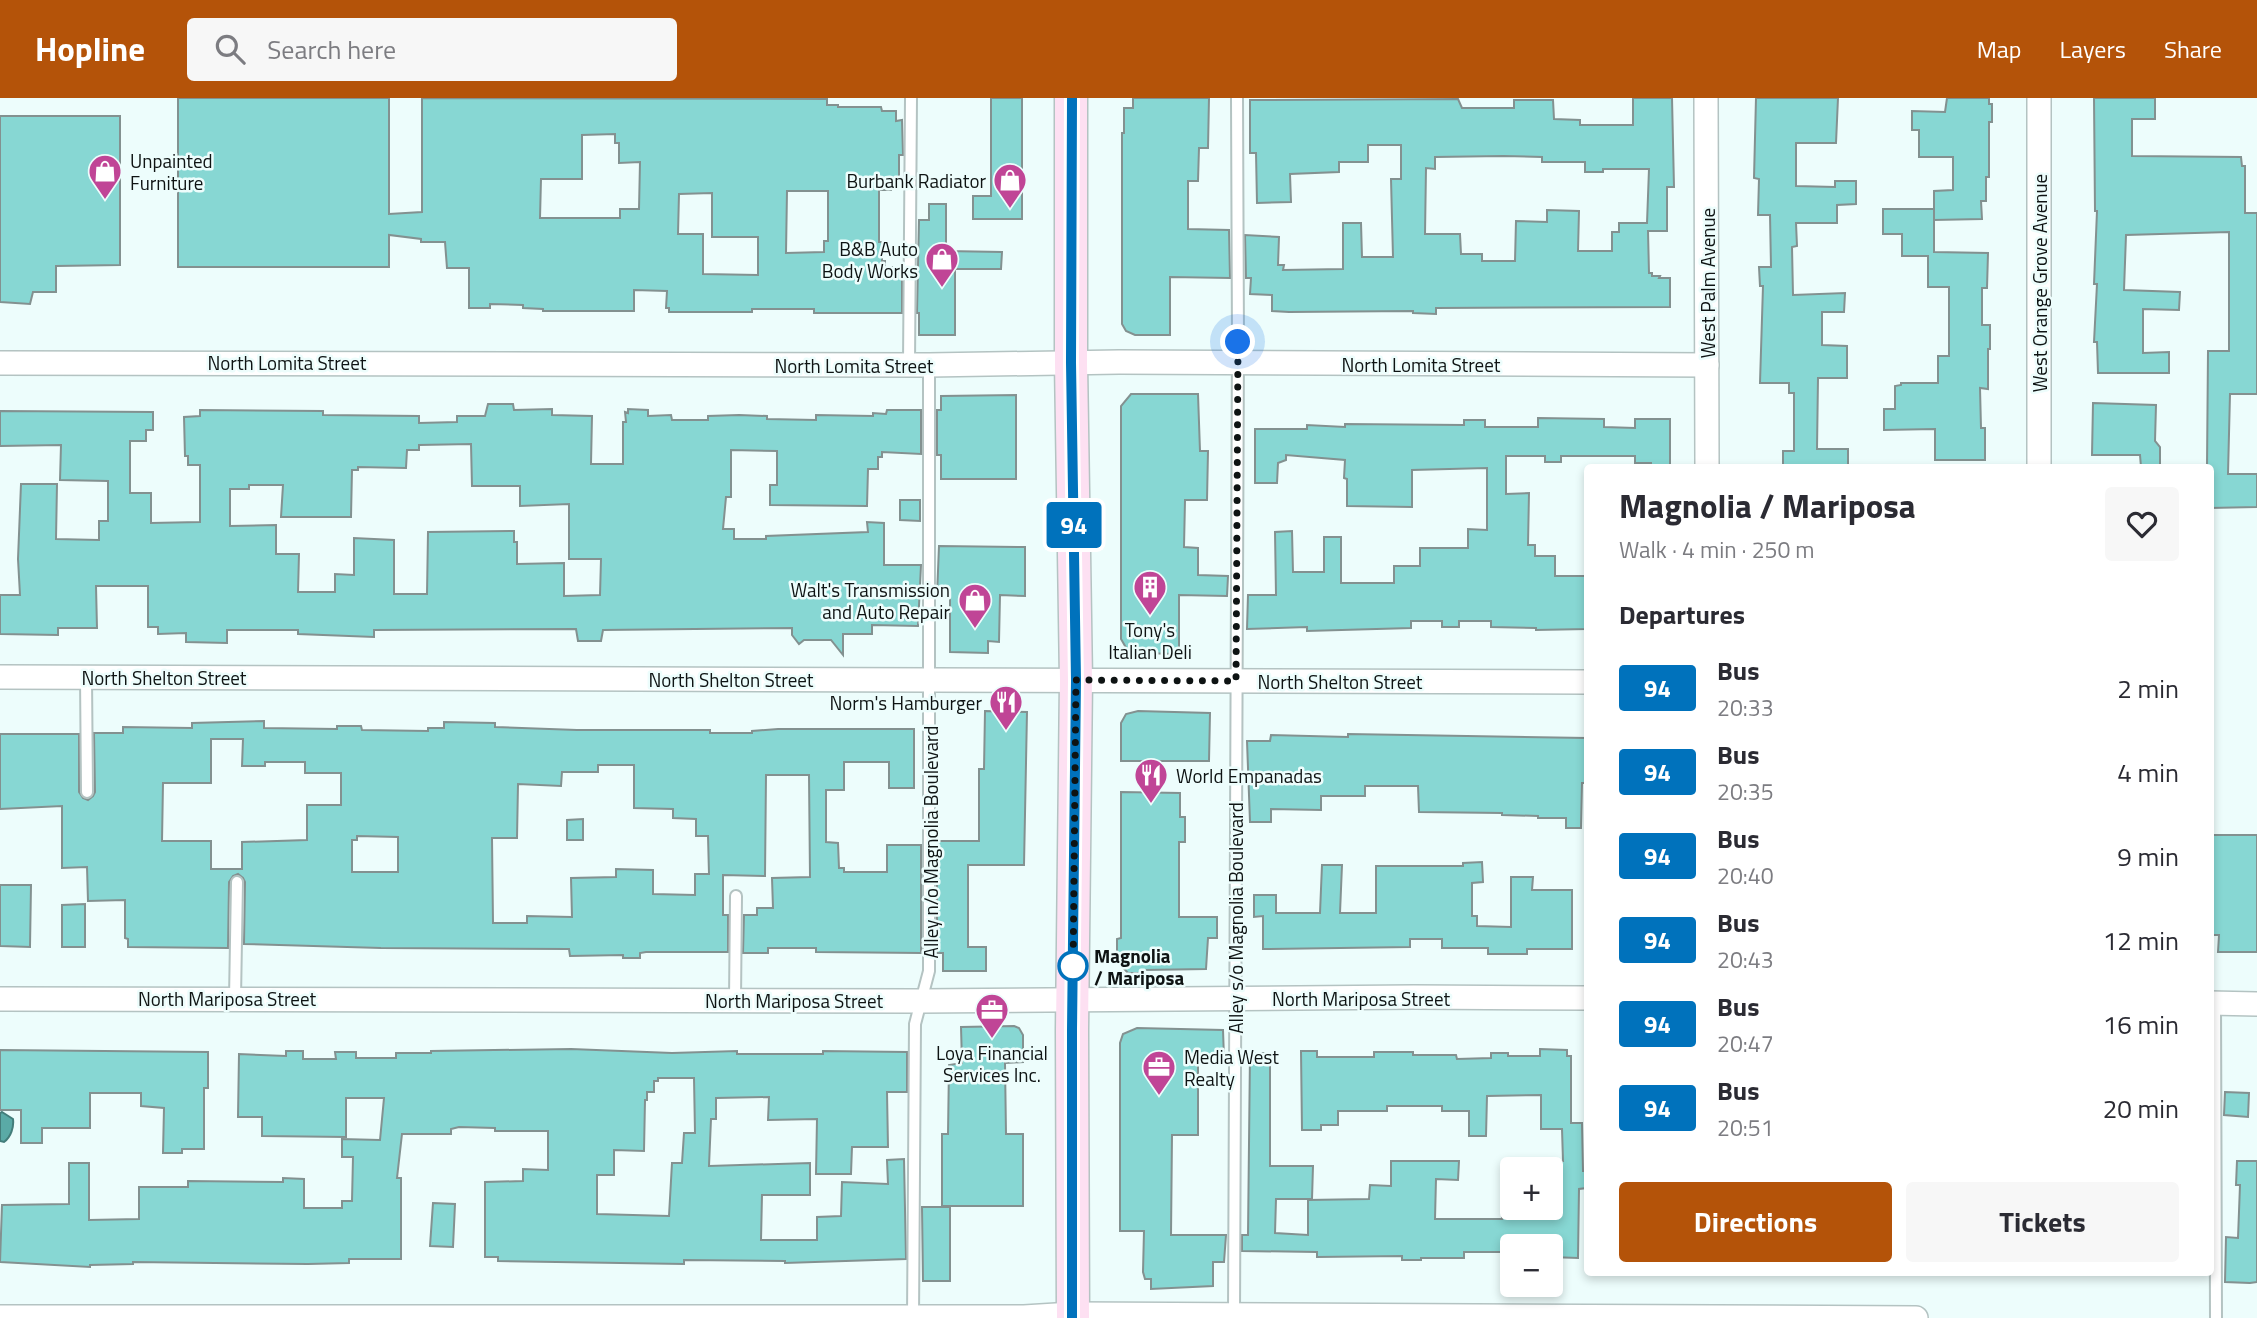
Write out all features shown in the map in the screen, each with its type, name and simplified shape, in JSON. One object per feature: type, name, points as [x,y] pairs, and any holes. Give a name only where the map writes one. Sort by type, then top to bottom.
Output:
[{"type":"main road","points":[[1072,98],[1071,363],[1076,680],[1072,1316]]},
{"type":"street","name":"West Palm Avenue","points":[[1706,98],[1707,464]]},
{"type":"street","name":"West Orange Grove Avenue","points":[[2039,98],[2039,464]]},
{"type":"street","name":"North Lomita Street","points":[[0,363],[1707,365]]},
{"type":"street","name":"North Shelton Street","points":[[0,677],[1584,682]]},
{"type":"street","name":"North Mariposa Street","points":[[0,999],[1584,999]]},
{"type":"street","points":[[2214,1003],[2257,1004]]},
{"type":"street","points":[[0,1317],[1440,1315],[1916,1318]]},
{"type":"lane","name":"Alley n/o Magnolia Boulevard","points":[[911,98],[930,680],[929,971],[915,1024],[913,1317]]},
{"type":"lane","name":"Alley s/o Magnolia Boulevard","points":[[1234,1317],[1237,98]]},
{"type":"lane","points":[[86,677],[87,792]]},
{"type":"lane","points":[[235,998],[237,882]]},
{"type":"lane","points":[[735,1000],[736,896]]},
{"type":"lane","points":[[2214,1160],[2216,1318]]},
{"type":"water","points":[[2,1112],[13,1119],[12,1132],[4,1142],[0,1141]]},
{"type":"building","points":[[178,98],[389,98],[389,214],[422,212],[422,98],[827,99],[827,105],[838,107],[881,107],[882,111],[896,111],[896,121],[902,120],[903,155],[899,155],[899,185],[891,185],[891,190],[879,190],[879,242],[882,242],[882,261],[885,261],[885,267],[902,267],[902,313],[814,313],[814,309],[669,312],[669,308],[666,308],[667,291],[634,290],[634,311],[543,311],[523,308],[523,305],[490,304],[490,308],[469,308],[469,268],[447,268],[445,242],[421,242],[421,239],[389,235],[389,267],[178,267]],"holes":[[[615,134],[615,143],[619,143],[619,163],[640,162],[639,209],[620,209],[620,218],[540,218],[541,179],[582,179],[582,135]],[[787,191],[828,191],[828,241],[824,241],[824,252],[786,253]],[[712,193],[712,237],[758,237],[758,275],[703,274],[703,234],[678,234],[679,194]]]},
{"type":"building","points":[[991,98],[1022,98],[1022,219],[973,219],[973,196],[991,196]]},
{"type":"building","points":[[1133,98],[1209,98],[1208,148],[1199,148],[1198,181],[1188,181],[1188,229],[1229,230],[1230,278],[1170,277],[1170,335],[1135,335],[1126,331],[1122,324],[1122,133],[1124,108],[1133,108]]},
{"type":"building","points":[[1633,98],[1672,98],[1674,187],[1667,187],[1667,231],[1648,231],[1649,273],[1652,273],[1652,276],[1660,276],[1659,278],[1670,278],[1670,307],[1436,308],[1436,314],[1413,311],[1289,312],[1272,311],[1272,295],[1250,294],[1251,278],[1246,278],[1245,235],[1279,237],[1278,265],[1284,265],[1283,270],[1343,269],[1343,223],[1361,223],[1362,257],[1393,257],[1391,179],[1401,179],[1401,145],[1368,145],[1368,162],[1339,162],[1339,172],[1290,174],[1291,202],[1257,203],[1256,153],[1250,153],[1250,100],[1458,99],[1462,108],[1514,108],[1514,100],[1553,100],[1554,119],[1580,120],[1580,125],[1633,125]],"holes":[[[1435,157],[1542,157],[1542,162],[1585,162],[1585,172],[1603,172],[1603,169],[1649,169],[1647,223],[1619,223],[1619,232],[1612,232],[1612,251],[1578,251],[1579,211],[1547,210],[1547,222],[1516,221],[1515,261],[1482,261],[1482,254],[1461,254],[1460,234],[1425,234],[1426,168],[1435,169]]]},
{"type":"building","points":[[1756,98],[1838,98],[1836,143],[1796,143],[1796,186],[1835,187],[1835,181],[1856,181],[1856,204],[1837,205],[1837,223],[1796,223],[1797,246],[1792,247],[1793,295],[1845,293],[1844,312],[1822,312],[1822,345],[1847,346],[1847,378],[1818,378],[1817,449],[1848,449],[1848,464],[1783,464],[1783,451],[1794,451],[1794,393],[1789,393],[1789,383],[1760,383],[1763,286],[1760,286],[1759,267],[1771,267],[1770,215],[1758,215],[1759,179],[1754,178]]},
{"type":"building","points":[[1947,98],[1989,98],[1989,104],[1992,104],[1992,122],[1989,122],[1989,177],[1986,177],[1986,201],[1981,201],[1982,219],[1934,220],[1934,191],[1953,190],[1953,157],[1919,157],[1919,130],[1912,130],[1912,111],[1945,112]]},
{"type":"building","points":[[2094,98],[2155,98],[2155,119],[2132,119],[2132,156],[2241,157],[2242,166],[2245,166],[2245,213],[2257,213],[2257,394],[2230,394],[2228,474],[2257,474],[2257,507],[2214,508],[2214,464],[2207,464],[2208,351],[2229,351],[2229,232],[2126,235],[2124,290],[2180,292],[2179,310],[2143,309],[2143,353],[2169,352],[2169,373],[2098,373],[2097,342],[2094,342],[2097,284],[2094,284]]},
{"type":"building","points":[[0,116],[120,116],[120,265],[56,266],[56,292],[33,292],[30,304],[0,302]]},
{"type":"building","points":[[929,204],[946,204],[946,251],[1002,252],[1001,269],[955,269],[955,335],[919,335],[919,220],[929,220]]},
{"type":"building","points":[[1883,209],[1934,209],[1934,252],[1988,253],[1987,288],[1982,288],[1982,325],[1990,325],[1988,389],[1980,388],[1981,428],[1985,428],[1985,460],[1935,460],[1935,429],[1884,430],[1884,409],[1895,409],[1895,386],[1901,383],[1938,383],[1938,356],[1949,356],[1949,287],[1928,287],[1928,256],[1902,256],[1902,234],[1883,234]]},
{"type":"building","points":[[1131,394],[1198,394],[1200,451],[1208,451],[1207,500],[1185,500],[1184,547],[1198,548],[1198,575],[1228,576],[1227,596],[1179,595],[1179,654],[1128,651],[1121,639],[1121,406]]},
{"type":"building","points":[[1016,395],[1016,479],[941,479],[941,455],[937,455],[937,410],[941,410],[941,396]]},
{"type":"building","points":[[2093,403],[2156,405],[2155,441],[2160,447],[2160,464],[2141,464],[2140,455],[2092,455]]},
{"type":"building","points":[[488,404],[513,404],[514,410],[552,409],[552,415],[592,416],[591,464],[623,464],[623,422],[626,422],[625,412],[628,413],[628,409],[648,410],[648,416],[671,415],[672,420],[708,420],[708,416],[739,415],[767,416],[767,419],[816,420],[816,415],[873,416],[873,413],[886,414],[887,410],[921,410],[921,454],[882,452],[882,457],[878,457],[878,469],[868,469],[867,506],[770,505],[770,485],[777,485],[777,451],[731,450],[731,497],[726,497],[723,529],[734,529],[734,539],[766,539],[766,536],[868,532],[867,522],[884,523],[884,565],[921,565],[918,626],[872,625],[872,634],[843,634],[843,655],[831,640],[804,640],[799,644],[792,635],[792,628],[603,630],[601,641],[578,641],[576,629],[374,630],[374,637],[298,634],[298,630],[227,630],[227,643],[186,642],[186,633],[158,634],[158,627],[148,627],[148,586],[96,586],[97,628],[58,628],[58,635],[0,634],[0,595],[20,595],[18,559],[21,484],[57,484],[56,539],[99,540],[99,521],[108,521],[108,481],[60,480],[61,445],[0,446],[0,411],[153,412],[153,430],[146,430],[146,441],[130,441],[130,493],[151,493],[151,523],[200,522],[200,465],[188,465],[188,456],[185,456],[184,417],[200,416],[200,410],[323,411],[323,415],[419,416],[419,423],[457,422],[457,416],[485,416]],"holes":[[[471,444],[472,486],[520,486],[520,506],[569,504],[569,559],[601,559],[600,595],[564,596],[564,563],[517,564],[514,531],[428,532],[427,594],[394,594],[394,540],[354,538],[354,575],[335,574],[335,592],[298,592],[299,554],[276,554],[276,525],[230,526],[230,489],[249,489],[249,485],[283,485],[281,517],[351,517],[352,470],[358,470],[358,467],[406,468],[407,450],[419,450],[419,445]]]},
{"type":"building","points":[[1538,418],[1604,419],[1604,427],[1635,428],[1635,419],[1670,419],[1670,464],[1635,463],[1635,456],[1561,456],[1561,462],[1545,462],[1545,456],[1506,456],[1506,494],[1529,493],[1528,545],[1535,545],[1535,556],[1555,556],[1555,576],[1584,576],[1584,629],[1491,627],[1491,621],[1459,621],[1459,627],[1442,627],[1442,621],[1411,621],[1411,628],[1307,631],[1307,627],[1247,629],[1248,595],[1276,595],[1275,532],[1292,531],[1293,572],[1324,572],[1324,537],[1341,537],[1341,583],[1394,583],[1394,566],[1420,566],[1420,548],[1468,548],[1468,529],[1487,530],[1487,468],[1412,470],[1412,507],[1347,506],[1345,460],[1286,455],[1286,460],[1278,463],[1277,483],[1255,483],[1255,429],[1307,429],[1307,425],[1345,427],[1345,424],[1464,425],[1464,420],[1485,420],[1485,427],[1538,427]]},
{"type":"building","points":[[900,500],[920,500],[920,521],[900,520]]},
{"type":"building","points":[[939,546],[1025,547],[1025,596],[1000,595],[999,642],[988,641],[988,653],[950,652],[950,596],[937,596]]},
{"type":"building","points":[[985,711],[1027,712],[1024,865],[968,865],[968,947],[986,947],[986,971],[943,971],[943,953],[937,953],[937,844],[939,841],[979,841],[979,769],[984,769]]},
{"type":"building","points":[[1138,711],[1210,713],[1209,761],[1121,761],[1121,723],[1126,714]]},
{"type":"building","points":[[264,721],[264,728],[337,729],[337,726],[361,726],[362,730],[428,731],[428,728],[444,728],[444,722],[577,730],[710,730],[710,733],[752,733],[778,729],[914,729],[914,788],[889,788],[889,762],[844,762],[844,790],[826,790],[826,842],[838,843],[839,868],[844,868],[844,872],[887,872],[887,845],[921,845],[921,953],[816,952],[816,948],[768,948],[768,953],[743,953],[744,915],[757,915],[757,908],[773,908],[772,878],[810,877],[809,775],[766,775],[765,876],[723,875],[723,915],[728,915],[728,952],[646,952],[640,953],[640,958],[623,958],[623,955],[570,956],[569,949],[244,944],[245,882],[238,874],[229,882],[228,948],[128,947],[128,939],[125,938],[125,900],[88,901],[87,867],[62,868],[62,806],[0,809],[0,734],[79,734],[79,792],[88,800],[95,792],[94,733],[123,733],[123,727],[192,728],[192,723]],"holes":[[[211,739],[243,739],[242,766],[265,766],[265,762],[305,762],[305,773],[341,773],[341,805],[307,805],[307,840],[242,842],[242,869],[211,869],[211,841],[162,841],[163,783],[211,783]],[[598,765],[634,765],[634,808],[673,809],[673,818],[696,819],[696,836],[708,836],[709,874],[695,874],[695,895],[653,894],[653,870],[616,869],[616,877],[571,878],[572,917],[527,916],[527,923],[493,923],[492,838],[517,838],[518,784],[561,786],[562,772],[598,772]],[[357,836],[398,837],[398,872],[352,872],[352,840],[357,840]]]},
{"type":"building","points":[[1348,734],[1584,738],[1581,828],[1566,828],[1566,818],[1538,818],[1502,813],[1419,812],[1418,786],[1365,786],[1365,796],[1321,796],[1321,810],[1271,809],[1271,822],[1250,822],[1247,741],[1270,741],[1271,735],[1348,737]]},
{"type":"building","points":[[1121,792],[1180,793],[1180,817],[1185,817],[1185,842],[1179,842],[1179,917],[1217,917],[1217,938],[1208,938],[1206,969],[1144,970],[1144,973],[1128,973],[1117,961],[1117,939],[1121,938]]},
{"type":"building","points":[[583,819],[583,840],[567,840],[567,820]]},
{"type":"building","points":[[2214,835],[2257,835],[2257,952],[2218,952],[2219,935],[2214,935]]},
{"type":"building","points":[[1482,862],[1483,882],[1472,883],[1472,916],[1477,916],[1477,926],[1511,927],[1511,877],[1533,877],[1532,890],[1572,890],[1572,949],[1527,949],[1527,954],[1488,954],[1488,948],[1442,948],[1442,939],[1410,939],[1410,947],[1263,949],[1263,916],[1254,917],[1254,895],[1276,895],[1276,913],[1320,913],[1322,865],[1342,865],[1340,913],[1376,913],[1376,866],[1463,866],[1463,863]]},
{"type":"building","points":[[0,885],[31,885],[30,947],[0,946]]},
{"type":"building","points":[[85,904],[85,947],[62,947],[62,905]]},
{"type":"building","points":[[961,1027],[1019,1028],[1023,1035],[1023,1062],[1005,1063],[1006,1134],[1023,1134],[1023,1206],[942,1206],[942,1134],[948,1134],[949,1065],[962,1063]]},
{"type":"building","points":[[1137,1028],[1223,1030],[1224,1058],[1198,1058],[1198,1135],[1172,1135],[1171,1235],[1226,1235],[1224,1262],[1213,1262],[1213,1286],[1151,1289],[1151,1279],[1145,1279],[1143,1272],[1144,1231],[1120,1231],[1120,1043],[1123,1034]]},
{"type":"building","points":[[571,1049],[672,1053],[737,1051],[737,1054],[907,1052],[907,1092],[887,1092],[888,1147],[852,1147],[851,1174],[816,1174],[817,1119],[768,1120],[769,1097],[716,1098],[716,1119],[711,1119],[709,1166],[810,1163],[810,1195],[762,1195],[761,1240],[817,1240],[817,1217],[841,1216],[842,1182],[888,1184],[887,1160],[904,1159],[906,1259],[785,1263],[684,1260],[684,1264],[498,1261],[498,1257],[485,1257],[485,1182],[523,1181],[523,1169],[548,1170],[548,1131],[495,1131],[495,1128],[459,1127],[451,1129],[451,1134],[402,1134],[397,1178],[401,1178],[401,1259],[349,1259],[349,1263],[308,1264],[133,1262],[90,1267],[0,1262],[2,1205],[69,1204],[69,1163],[89,1163],[89,1220],[139,1219],[139,1187],[188,1187],[188,1181],[283,1182],[283,1178],[304,1179],[304,1208],[342,1208],[342,1201],[352,1201],[353,1157],[342,1157],[342,1139],[380,1140],[384,1098],[346,1098],[346,1137],[262,1136],[262,1117],[238,1117],[239,1054],[286,1056],[286,1051],[303,1051],[303,1059],[336,1059],[335,1052],[356,1052],[356,1058],[396,1058],[396,1053]],"holes":[[[658,1078],[694,1078],[695,1133],[684,1133],[682,1163],[672,1163],[669,1216],[597,1214],[597,1175],[614,1175],[614,1150],[644,1151],[645,1100],[647,1092],[654,1092],[654,1081],[658,1081]]]},
{"type":"building","points":[[1540,1049],[1567,1050],[1567,1056],[1571,1056],[1571,1123],[1582,1123],[1584,1171],[1584,1188],[1579,1189],[1578,1258],[1563,1257],[1563,1234],[1500,1234],[1500,1252],[1464,1252],[1464,1258],[1402,1260],[1402,1256],[1317,1257],[1317,1252],[1242,1251],[1242,1235],[1248,1235],[1250,1053],[1270,1053],[1270,1166],[1313,1166],[1312,1199],[1276,1199],[1275,1233],[1308,1235],[1308,1200],[1369,1199],[1370,1185],[1391,1186],[1391,1161],[1459,1161],[1458,1180],[1436,1179],[1435,1219],[1563,1220],[1562,1129],[1541,1129],[1541,1095],[1487,1096],[1486,1136],[1469,1136],[1469,1111],[1442,1111],[1442,1106],[1387,1106],[1387,1111],[1338,1111],[1338,1125],[1321,1125],[1321,1130],[1302,1130],[1301,1051],[1317,1051],[1317,1057],[1374,1057],[1374,1052],[1456,1055],[1457,1059],[1491,1058],[1491,1053],[1508,1053],[1508,1056],[1540,1056]]},
{"type":"building","points":[[0,1050],[208,1052],[208,1088],[204,1088],[204,1149],[182,1149],[182,1153],[163,1153],[164,1108],[141,1106],[141,1093],[90,1093],[90,1128],[42,1128],[42,1143],[21,1143],[21,1110],[0,1110]]},
{"type":"building","points":[[2225,1092],[2249,1093],[2248,1117],[2224,1115]]},
{"type":"building","points":[[2237,1161],[2257,1161],[2257,1282],[2250,1283],[2225,1282],[2226,1237],[2238,1238],[2240,1185],[2236,1185]]},
{"type":"building","points":[[433,1203],[455,1204],[453,1247],[430,1246]]},
{"type":"building","points":[[922,1207],[950,1207],[950,1281],[923,1281]]},
{"type":"bus line","name":"94","points":[[1072,98],[1071,363],[1076,680],[1072,1318]]},
{"type":"place","name":"Unpainted Furniture","points":[[105,201]]},
{"type":"place","name":"Burbank Radiator","points":[[1010,210]]},
{"type":"place","name":"B&B Auto Body Works","points":[[942,289]]},
{"type":"place","name":"Tony's Italian Deli","points":[[1150,617]]},
{"type":"place","name":"Walt's Transmission and Auto Repair","points":[[975,630]]},
{"type":"place","name":"Norm's Hamburger","points":[[1006,732]]},
{"type":"place","name":"World Empanadas","points":[[1151,805]]},
{"type":"place","name":"Magnolia / Mariposa","points":[[1073,966]]},
{"type":"place","name":"Loya Financial Services Inc.","points":[[992,1040]]},
{"type":"place","name":"Media West Realty","points":[[1159,1097]]},
{"type":"route","points":[[1073,966],[1073,974],[1076,680],[1236,681],[1238,342]]}]
